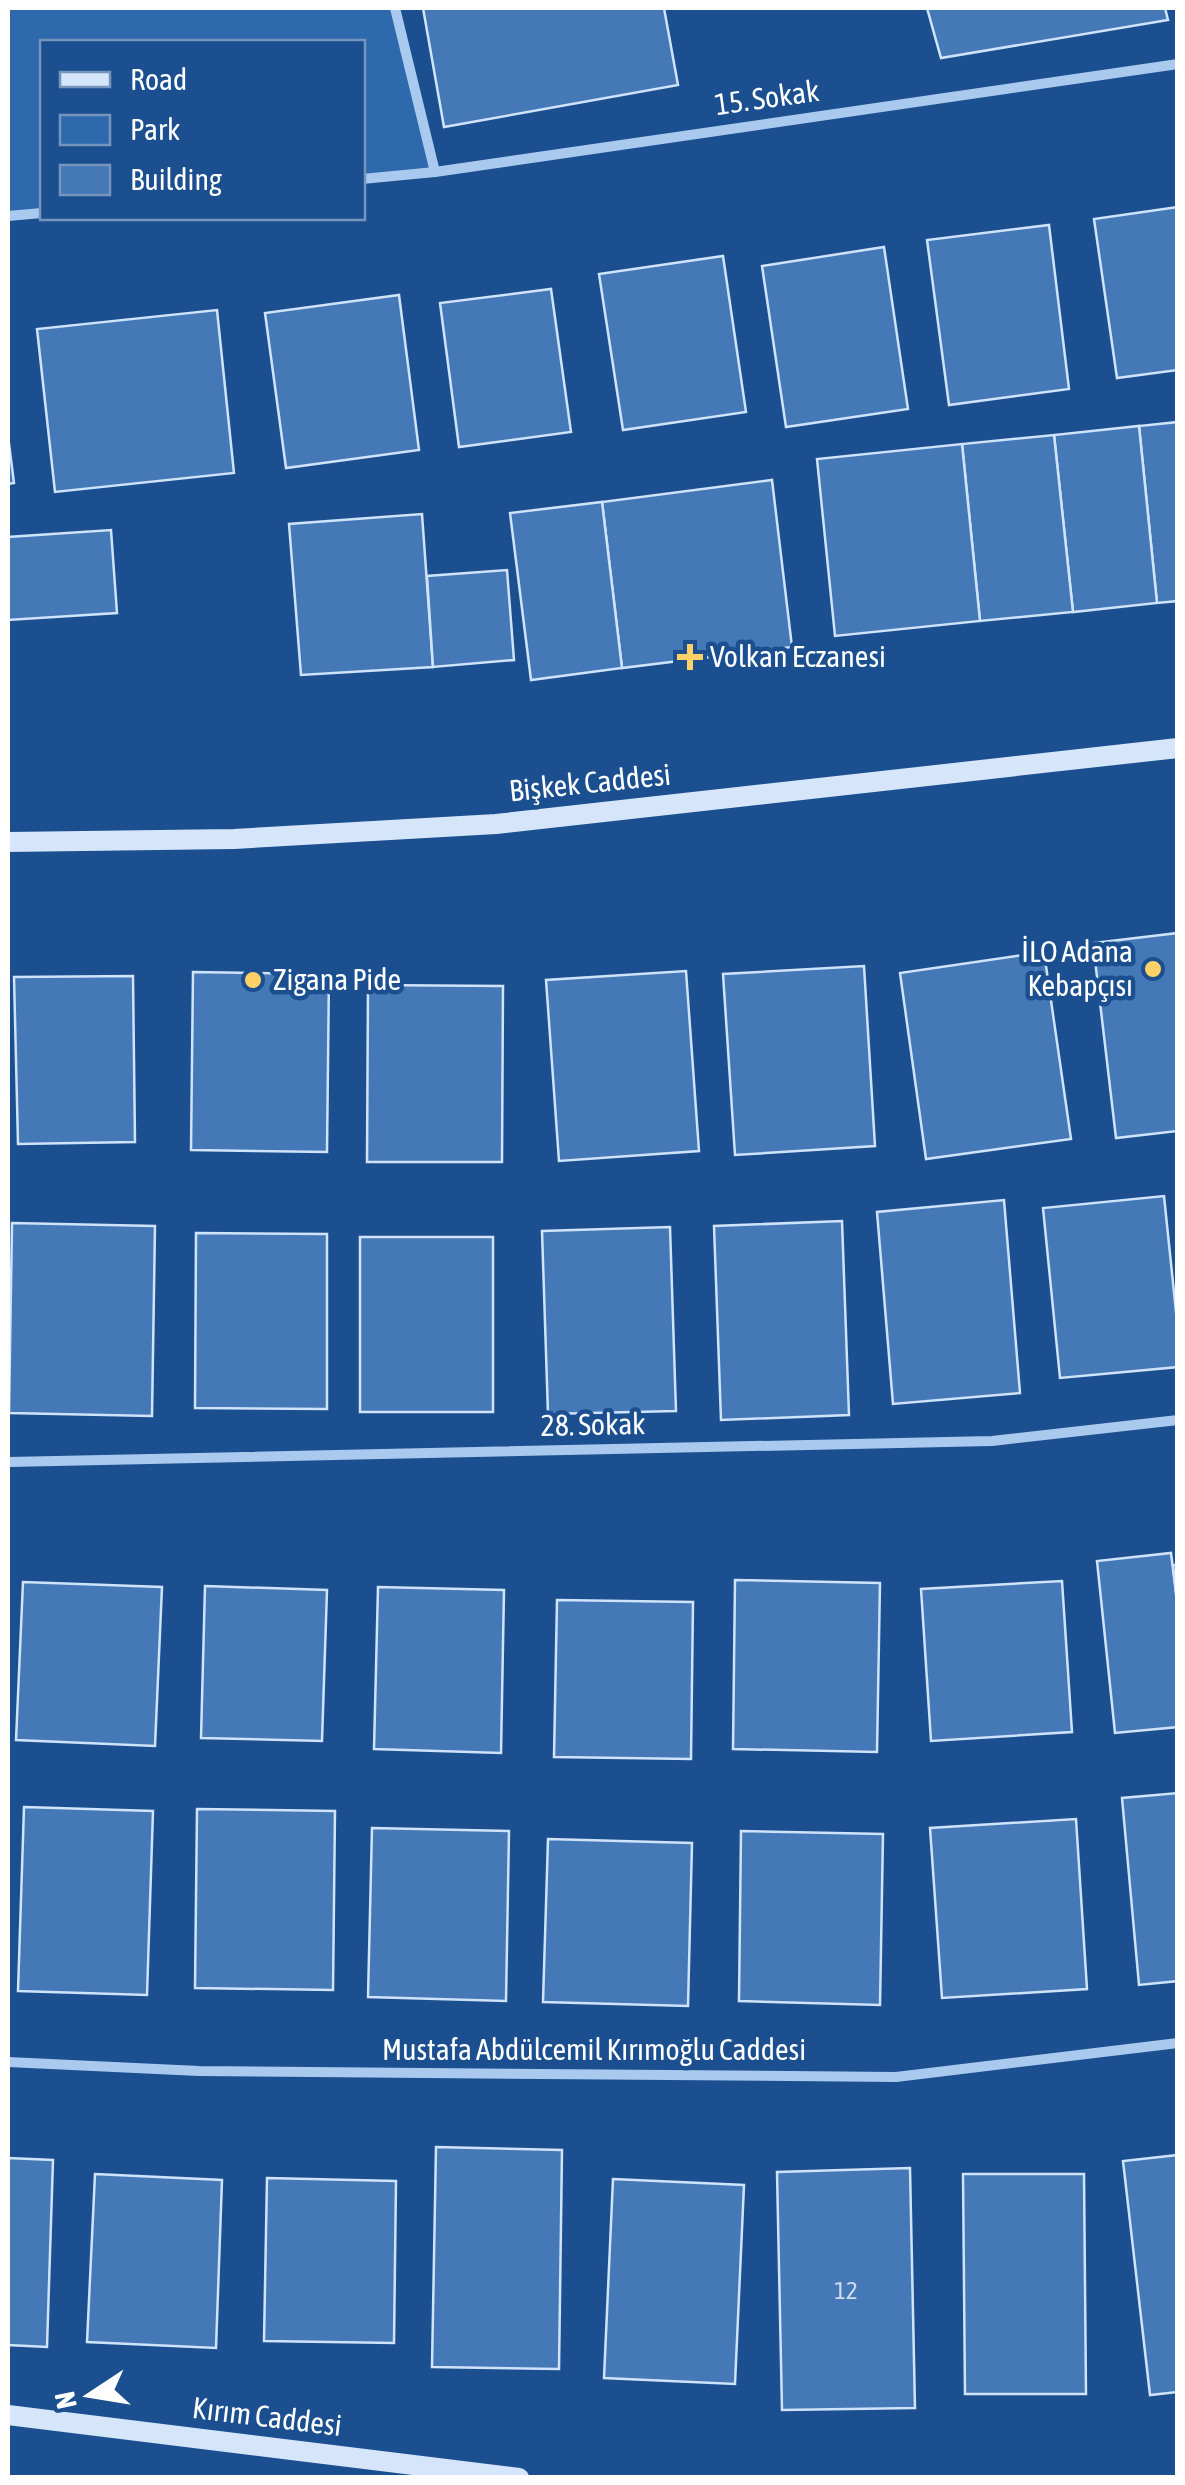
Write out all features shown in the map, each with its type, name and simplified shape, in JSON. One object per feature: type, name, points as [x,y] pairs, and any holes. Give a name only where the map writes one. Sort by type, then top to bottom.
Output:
[{"type":"street","points":[[394,8],[435,172]]},
{"type":"street","name":"15. Sokak","points":[[365,179],[435,172],[1178,64]]},
{"type":"street","points":[[8,216],[40,212]]},
{"type":"street","name":"Bişkek Caddesi","points":[[8,842],[234,839],[496,824],[1178,748]]},
{"type":"street","name":"28. Sokak","points":[[8,1462],[992,1441],[1178,1420]]},
{"type":"street","name":"Mustafa Abdülcemil Kırımoğlu Caddesi","points":[[8,2062],[199,2072],[896,2077],[1178,2043]]},
{"type":"street","name":"Kırım Caddesi","points":[[8,2415],[518,2478]]},
{"type":"green space","points":[[8,8],[395,8],[435,172],[365,179],[365,40],[40,40],[40,213],[8,216]]},
{"type":"building","points":[[423,8],[664,8],[678,85],[444,127]]},
{"type":"building","points":[[927,8],[1165,8],[1168,20],[941,58]]},
{"type":"building","points":[[1178,207],[1178,370],[1117,378],[1094,219]]},
{"type":"building","points":[[1049,225],[1069,389],[949,405],[927,240]]},
{"type":"building","points":[[884,247],[908,409],[786,427],[762,266]]},
{"type":"building","points":[[723,256],[746,412],[623,430],[599,274]]},
{"type":"building","points":[[551,289],[571,432],[459,447],[440,303]]},
{"type":"building","points":[[399,295],[419,450],[286,468],[265,313]]},
{"type":"building","points":[[217,310],[234,473],[55,492],[37,329]]},
{"type":"building","points":[[1178,422],[1178,601],[1157,603],[1139,426]]},
{"type":"building","points":[[1139,426],[1157,603],[1073,612],[1054,435]]},
{"type":"building","points":[[1054,435],[1073,612],[980,621],[962,444]]},
{"type":"building","points":[[8,436],[14,483],[8,484]]},
{"type":"building","points":[[962,444],[980,621],[835,636],[817,459]]},
{"type":"building","points":[[772,480],[792,647],[622,668],[602,502]]},
{"type":"building","points":[[602,502],[622,668],[531,680],[510,513]]},
{"type":"building","points":[[422,514],[433,667],[301,675],[289,524]]},
{"type":"building","points":[[111,530],[117,613],[8,620],[8,537]]},
{"type":"building","points":[[507,570],[514,660],[433,667],[427,576]]},
{"type":"building","points":[[1178,933],[1178,1131],[1116,1138],[1093,943]]},
{"type":"building","points":[[1044,952],[1071,1139],[926,1159],[900,973]]},
{"type":"building","points":[[864,966],[875,1146],[735,1155],[723,974]]},
{"type":"building","points":[[686,971],[699,1151],[559,1161],[546,980]]},
{"type":"building","points":[[193,972],[329,974],[327,1152],[191,1150]]},
{"type":"building","points":[[133,976],[135,1142],[18,1144],[14,977]]},
{"type":"building","points":[[368,985],[503,986],[502,1162],[367,1162]]},
{"type":"building","points":[[1164,1196],[1178,1367],[1060,1378],[1043,1208]]},
{"type":"building","points":[[1004,1200],[1020,1393],[893,1404],[877,1212]]},
{"type":"building","points":[[842,1221],[849,1415],[721,1420],[714,1226]]},
{"type":"building","points":[[12,1223],[155,1226],[152,1416],[9,1413]]},
{"type":"building","points":[[670,1227],[676,1411],[548,1414],[542,1231]]},
{"type":"building","points":[[196,1233],[327,1234],[327,1409],[195,1408]]},
{"type":"building","points":[[360,1237],[493,1237],[493,1412],[360,1412]]},
{"type":"building","points":[[1171,1553],[1178,1610],[1178,1727],[1115,1733],[1097,1561]]},
{"type":"building","points":[[1173,1565],[1178,1565],[1178,1610]]},
{"type":"building","points":[[735,1580],[880,1583],[877,1752],[733,1749]]},
{"type":"building","points":[[1062,1581],[1072,1732],[931,1741],[921,1589]]},
{"type":"building","points":[[23,1582],[162,1587],[155,1746],[16,1740]]},
{"type":"building","points":[[205,1586],[327,1590],[322,1741],[201,1738]]},
{"type":"building","points":[[378,1587],[504,1590],[501,1753],[374,1749]]},
{"type":"building","points":[[557,1600],[693,1602],[691,1759],[554,1757]]},
{"type":"building","points":[[1178,1793],[1178,1981],[1139,1985],[1122,1798]]},
{"type":"building","points":[[24,1807],[153,1811],[147,1995],[18,1991]]},
{"type":"building","points":[[197,1809],[335,1811],[333,1990],[195,1988]]},
{"type":"building","points":[[1076,1819],[1087,1989],[942,1998],[930,1828]]},
{"type":"building","points":[[372,1828],[509,1831],[506,2001],[368,1997]]},
{"type":"building","points":[[741,1831],[883,1834],[880,2005],[739,2001]]},
{"type":"building","points":[[548,1839],[692,1843],[688,2006],[543,2002]]},
{"type":"building","points":[[436,2147],[562,2150],[559,2369],[432,2367]]},
{"type":"building","points":[[1178,2155],[1178,2392],[1150,2395],[1123,2161]]},
{"type":"building","points":[[8,2158],[53,2160],[47,2347],[8,2345]]},
{"type":"building","points":[[910,2168],[915,2408],[782,2410],[777,2172]]},
{"type":"building","points":[[95,2174],[222,2180],[216,2348],[87,2342]]},
{"type":"building","points":[[963,2174],[1084,2174],[1086,2394],[965,2394]]},
{"type":"building","points":[[267,2178],[396,2181],[394,2343],[264,2341]]},
{"type":"building","points":[[613,2179],[744,2185],[735,2384],[604,2378]]},
{"type":"place","name":"Volkan Eczanesi","points":[[690,657]]},
{"type":"place","name":"İLO Adana Kebapçısı","points":[[1153,969]]},
{"type":"place","name":"Zigana Pide","points":[[253,980]]}]
